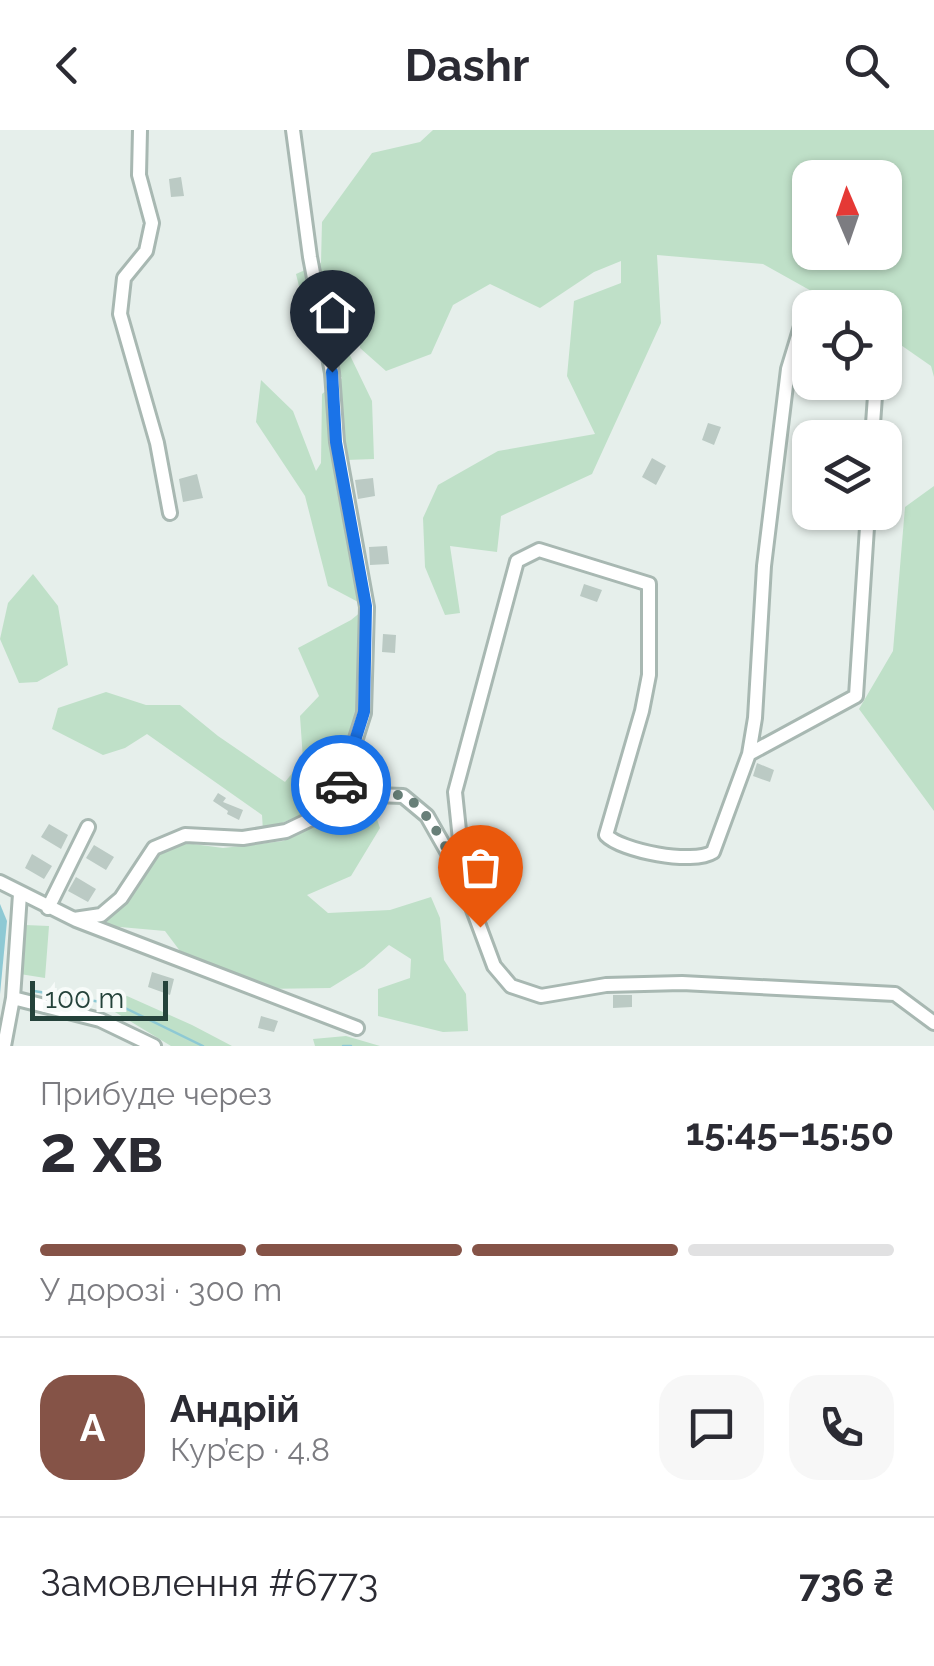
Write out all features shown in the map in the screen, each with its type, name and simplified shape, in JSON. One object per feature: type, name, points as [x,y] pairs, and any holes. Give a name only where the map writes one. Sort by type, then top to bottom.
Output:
[{"type":"street","points":[[140,130],[140,174],[152,223],[146,250],[124,278],[120,314],[157,443],[170,513]]},
{"type":"street","points":[[292,130],[332,372],[336,442],[366,606],[364,712],[334,808]]},
{"type":"street","points":[[458,872],[460,840],[454,792],[517,561],[539,550],[649,584],[648,675],[642,711],[606,835],[615,844],[690,859],[704,858],[712,852],[749,754],[764,566],[792,356]]},
{"type":"street","points":[[749,754],[856,696],[867,530]]},
{"type":"street","points":[[74,919],[101,914],[122,898],[154,848],[185,835],[242,838],[286,830],[374,795],[403,796],[427,816],[458,872],[494,966],[511,986],[542,996],[606,985],[682,983],[895,994],[934,1023]]},
{"type":"street","points":[[48,908],[88,827]]},
{"type":"street","points":[[0,882],[74,919],[357,1028]]},
{"type":"street","points":[[4,1046],[14,998],[20,894]]},
{"type":"street","points":[[14,998],[100,1020],[154,1046]]},
{"type":"green space","points":[[433,130],[934,130],[934,377],[931,366],[902,346],[902,290],[810,290],[763,264],[657,255],[661,323],[592,474],[501,516],[497,552],[450,546],[460,613],[445,615],[425,567],[423,518],[438,485],[498,451],[595,434],[567,376],[574,301],[621,283],[621,261],[594,272],[540,308],[490,284],[453,305],[431,354],[386,371],[360,348],[355,304],[345,286],[345,345],[372,401],[374,459],[346,460],[360,603],[328,586],[305,496],[256,422],[261,380],[293,411],[316,471],[321,463],[322,394],[342,378],[318,342],[296,274],[321,263],[322,222],[372,153],[420,142]]},
{"type":"green space","points":[[934,486],[934,811],[859,709],[893,651],[905,507]]},
{"type":"green space","points":[[33,574],[58,606],[68,665],[37,682],[19,683],[0,639],[8,603]]},
{"type":"green space","points":[[367,607],[364,713],[336,800],[263,831],[262,815],[147,734],[125,748],[103,755],[52,729],[58,708],[106,692],[146,705],[180,705],[285,782],[303,760],[300,716],[319,696],[298,648],[351,620]]},
{"type":"green space","points":[[372,805],[380,828],[351,876],[307,895],[328,913],[390,910],[431,897],[440,918],[444,960],[466,994],[468,1031],[443,1032],[378,1016],[378,989],[410,978],[411,959],[389,945],[364,967],[330,988],[262,989],[183,955],[165,931],[109,926],[106,920],[120,908],[160,852],[186,843],[223,848],[283,841],[345,811]]},
{"type":"green space","points":[[25,925],[49,926],[45,978],[20,974]]},
{"type":"green space","points":[[127,996],[232,1046],[171,1046],[105,1006]]},
{"type":"green space","points":[[346,1036],[380,1046],[315,1046],[313,1039]]},
{"type":"water","points":[[0,904],[7,921],[0,994]]},
{"type":"building","points":[[181,177],[184,196],[171,197],[169,179]]},
{"type":"building","points":[[708,423],[721,427],[714,445],[702,440]]},
{"type":"building","points":[[652,458],[666,466],[656,485],[642,477]]},
{"type":"building","points":[[197,474],[203,498],[183,502],[179,479]]},
{"type":"building","points":[[373,478],[375,496],[358,499],[355,480]]},
{"type":"building","points":[[387,546],[389,564],[370,565],[369,547]]},
{"type":"building","points":[[584,584],[602,590],[597,602],[580,596]]},
{"type":"building","points":[[383,634],[396,635],[395,653],[382,652]]},
{"type":"building","points":[[757,763],[774,770],[770,782],[753,776]]},
{"type":"building","points":[[218,793],[226,798],[223,802],[243,810],[239,820],[213,801]]},
{"type":"building","points":[[49,824],[68,835],[61,849],[41,837]]},
{"type":"building","points":[[94,845],[114,857],[106,870],[86,858]]},
{"type":"building","points":[[32,854],[52,866],[44,879],[25,868]]},
{"type":"building","points":[[76,877],[96,889],[88,902],[68,891]]},
{"type":"building","points":[[152,972],[174,979],[170,995],[148,987]]},
{"type":"building","points":[[613,995],[632,995],[632,1007],[613,1008]]},
{"type":"building","points":[[261,1016],[278,1021],[274,1032],[258,1028]]},
{"type":"waterway","points":[[34,991],[119,1005],[203,1046]]},
{"type":"waterway","points":[[343,1046],[351,1046]]},
{"type":"way so far","points":[[341,785],[334,808],[374,795],[403,796],[427,816],[458,872],[480,927]]},
{"type":"route","points":[[332,372],[336,442],[366,606],[364,712],[341,785]]}]
